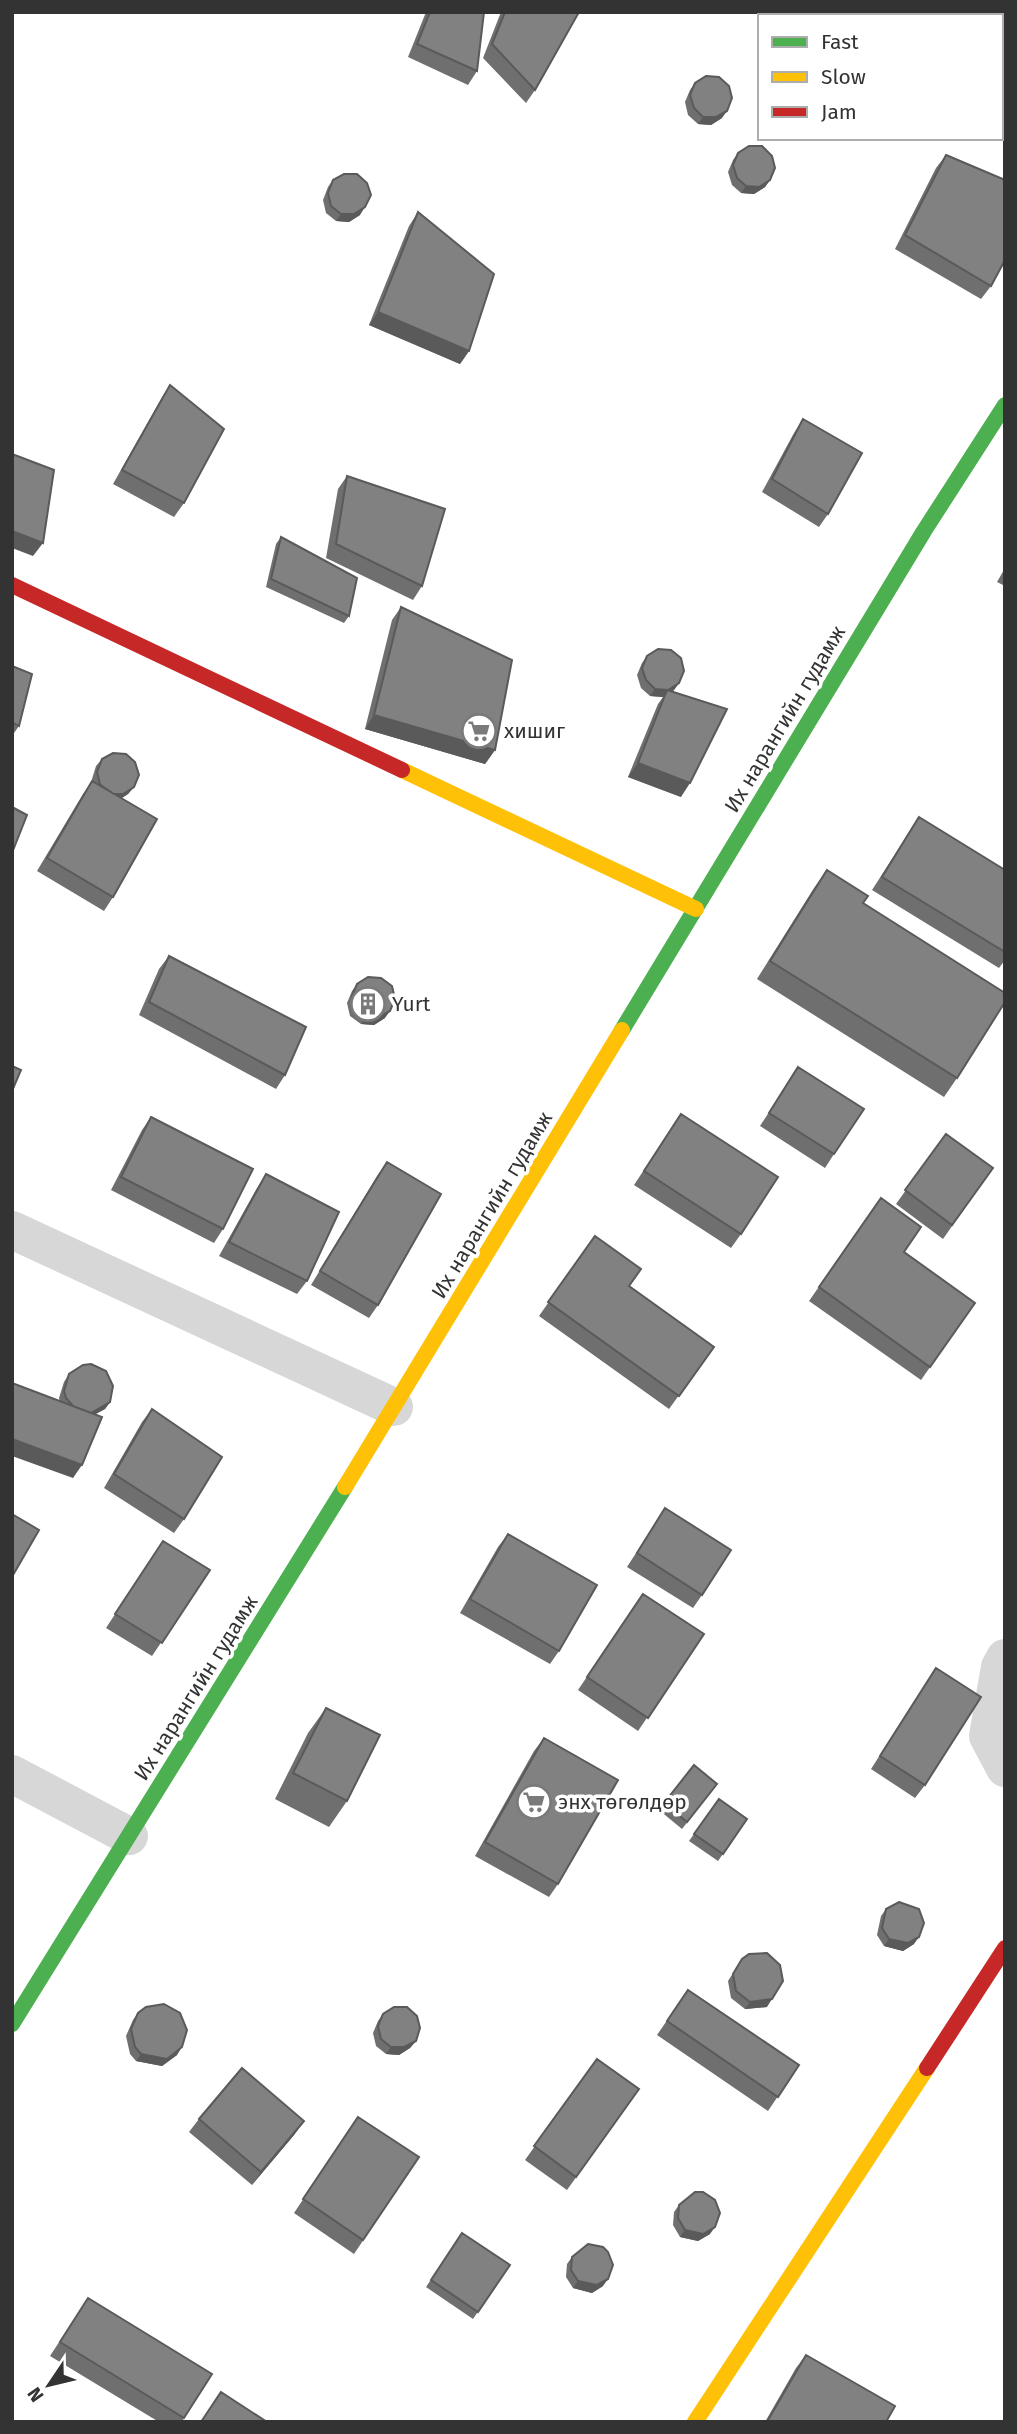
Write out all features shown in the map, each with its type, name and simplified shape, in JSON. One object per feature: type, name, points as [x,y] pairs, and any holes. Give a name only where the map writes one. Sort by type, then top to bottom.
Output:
[{"type":"main road","name":"Их нарангийн гудамж","points":[[12,2024],[394,1407],[924,531],[1005,405]]},
{"type":"main road","points":[[12,585],[696,909]]},
{"type":"main road","points":[[695,2422],[1005,1948]]},
{"type":"street","points":[[12,1230],[394,1407]]},
{"type":"street","points":[[1005,1658],[988,1736],[1005,1768]]},
{"type":"street","points":[[12,1774],[129,1836]]},
{"type":"building","points":[[430,12],[484,12],[477,71],[417,44]]},
{"type":"building","points":[[505,12],[579,12],[535,90],[492,44]]},
{"type":"building","points":[[706,76],[719,77],[729,86],[732,98],[727,111],[716,117],[703,117],[694,108],[690,95],[695,83]]},
{"type":"building","points":[[749,146],[762,146],[772,156],[775,168],[770,180],[759,187],[746,186],[737,178],[733,165],[738,153]]},
{"type":"building","points":[[946,155],[1005,180],[1005,260],[991,286],[905,235]]},
{"type":"building","points":[[344,174],[357,174],[367,183],[371,195],[365,207],[354,214],[341,214],[331,206],[328,193],[333,180]]},
{"type":"building","points":[[418,212],[494,274],[469,351],[378,312]]},
{"type":"building","points":[[170,385],[224,429],[184,503],[122,470]]},
{"type":"building","points":[[803,419],[862,453],[828,514],[772,479]]},
{"type":"building","points":[[12,454],[54,470],[43,543],[12,531]]},
{"type":"building","points":[[347,476],[445,509],[422,586],[336,544]]},
{"type":"building","points":[[281,537],[357,578],[349,616],[271,579]]},
{"type":"building","points":[[401,607],[512,660],[495,750],[374,715]]},
{"type":"building","points":[[658,649],[671,650],[681,658],[684,671],[679,683],[668,690],[655,689],[646,680],[642,668],[647,656]]},
{"type":"building","points":[[12,666],[32,674],[19,726],[12,722]]},
{"type":"building","points":[[667,690],[727,709],[690,783],[638,763]]},
{"type":"building","points":[[113,753],[126,754],[135,762],[139,775],[134,787],[123,794],[114,794],[102,786],[97,772],[102,759]]},
{"type":"building","points":[[92,781],[157,819],[113,897],[47,858]]},
{"type":"building","points":[[12,807],[27,815],[12,853]]},
{"type":"building","points":[[919,817],[1005,870],[1005,952],[882,877]]},
{"type":"building","points":[[827,870],[868,896],[863,903],[1005,993],[1005,1002],[957,1078],[770,961]]},
{"type":"building","points":[[169,956],[306,1027],[285,1075],[149,1002]]},
{"type":"building","name":"Yurt","points":[[368,977],[381,978],[392,986],[395,999],[390,1011],[379,1017],[366,1017],[355,1009],[352,996],[357,984]]},
{"type":"building","points":[[12,1066],[21,1070],[12,1091]]},
{"type":"building","points":[[798,1067],[864,1109],[834,1154],[769,1113]]},
{"type":"building","points":[[681,1114],[778,1177],[741,1234],[644,1171]]},
{"type":"building","points":[[151,1117],[253,1169],[223,1229],[121,1177]]},
{"type":"building","points":[[946,1134],[993,1168],[952,1225],[905,1190]]},
{"type":"building","points":[[387,1162],[441,1194],[378,1305],[320,1271]]},
{"type":"building","points":[[266,1174],[339,1212],[307,1281],[229,1242]]},
{"type":"building","points":[[881,1198],[921,1227],[904,1252],[975,1303],[930,1367],[819,1287]]},
{"type":"building","points":[[595,1236],[641,1269],[629,1286],[714,1347],[679,1396],[548,1302]]},
{"type":"building","points":[[91,1364],[106,1371],[113,1386],[110,1402],[91,1413],[73,1406],[64,1391],[69,1374],[83,1365]]},
{"type":"building","points":[[12,1383],[102,1417],[82,1465],[12,1439]]},
{"type":"building","points":[[152,1409],[222,1457],[184,1519],[114,1474]]},
{"type":"building","points":[[665,1508],[731,1550],[702,1595],[637,1553]]},
{"type":"building","points":[[12,1514],[39,1530],[13,1575],[12,1574]]},
{"type":"building","points":[[508,1534],[597,1585],[559,1651],[470,1599]]},
{"type":"building","points":[[163,1541],[210,1570],[162,1643],[115,1614]]},
{"type":"building","points":[[643,1594],[704,1634],[648,1718],[587,1677]]},
{"type":"building","points":[[936,1668],[981,1697],[925,1785],[880,1756]]},
{"type":"building","points":[[326,1708],[380,1735],[347,1801],[293,1773]]},
{"type":"building","points":[[544,1738],[618,1780],[558,1884],[485,1842]]},
{"type":"building","points":[[694,1765],[717,1784],[687,1822],[664,1803]]},
{"type":"building","points":[[719,1799],[747,1819],[723,1854],[694,1834]]},
{"type":"building","points":[[899,1902],[919,1909],[924,1923],[919,1937],[908,1943],[889,1939],[882,1928],[886,1909]]},
{"type":"building","points":[[767,1953],[780,1965],[783,1981],[772,1999],[750,2002],[736,1991],[733,1974],[742,1959],[749,1954]]},
{"type":"building","points":[[688,1990],[799,2065],[778,2097],[667,2021]]},
{"type":"building","points":[[164,2004],[180,2013],[187,2030],[182,2047],[167,2059],[141,2054],[135,2047],[131,2029],[138,2013],[146,2007]]},
{"type":"building","points":[[394,2007],[407,2007],[417,2016],[420,2028],[416,2041],[404,2047],[391,2047],[381,2039],[378,2026],[383,2014]]},
{"type":"building","points":[[597,2059],[639,2089],[576,2177],[534,2146]]},
{"type":"building","points":[[242,2068],[304,2121],[261,2172],[199,2119]]},
{"type":"building","points":[[358,2117],[419,2157],[363,2240],[303,2199]]},
{"type":"building","points":[[695,2192],[703,2192],[715,2200],[720,2213],[715,2227],[703,2234],[685,2230],[678,2218],[679,2205]]},
{"type":"building","points":[[462,2233],[510,2265],[478,2312],[431,2280]]},
{"type":"building","points":[[588,2244],[603,2247],[613,2265],[608,2279],[597,2285],[578,2281],[571,2270],[572,2257]]},
{"type":"building","points":[[88,2298],[212,2374],[184,2418],[60,2342]]},
{"type":"building","points":[[806,2355],[895,2406],[886,2422],[768,2420]]},
{"type":"building","points":[[221,2392],[267,2422],[201,2422]]},
{"type":"traffic: fast","points":[[622,1030],[924,531],[1005,405]]},
{"type":"traffic: fast","points":[[12,2024],[345,1487]]},
{"type":"traffic: slow","points":[[402,770],[696,909]]},
{"type":"traffic: slow","points":[[345,1487],[622,1030]]},
{"type":"traffic: slow","points":[[695,2422],[927,2068]]},
{"type":"traffic: jam","points":[[12,585],[402,770]]},
{"type":"traffic: jam","points":[[927,2068],[1005,1948]]},
{"type":"place","name":"хишиг","points":[[479,731]]},
{"type":"place","name":"Yurt","points":[[368,1004]]},
{"type":"place","name":"энх төгөлдөр","points":[[534,1802]]}]
